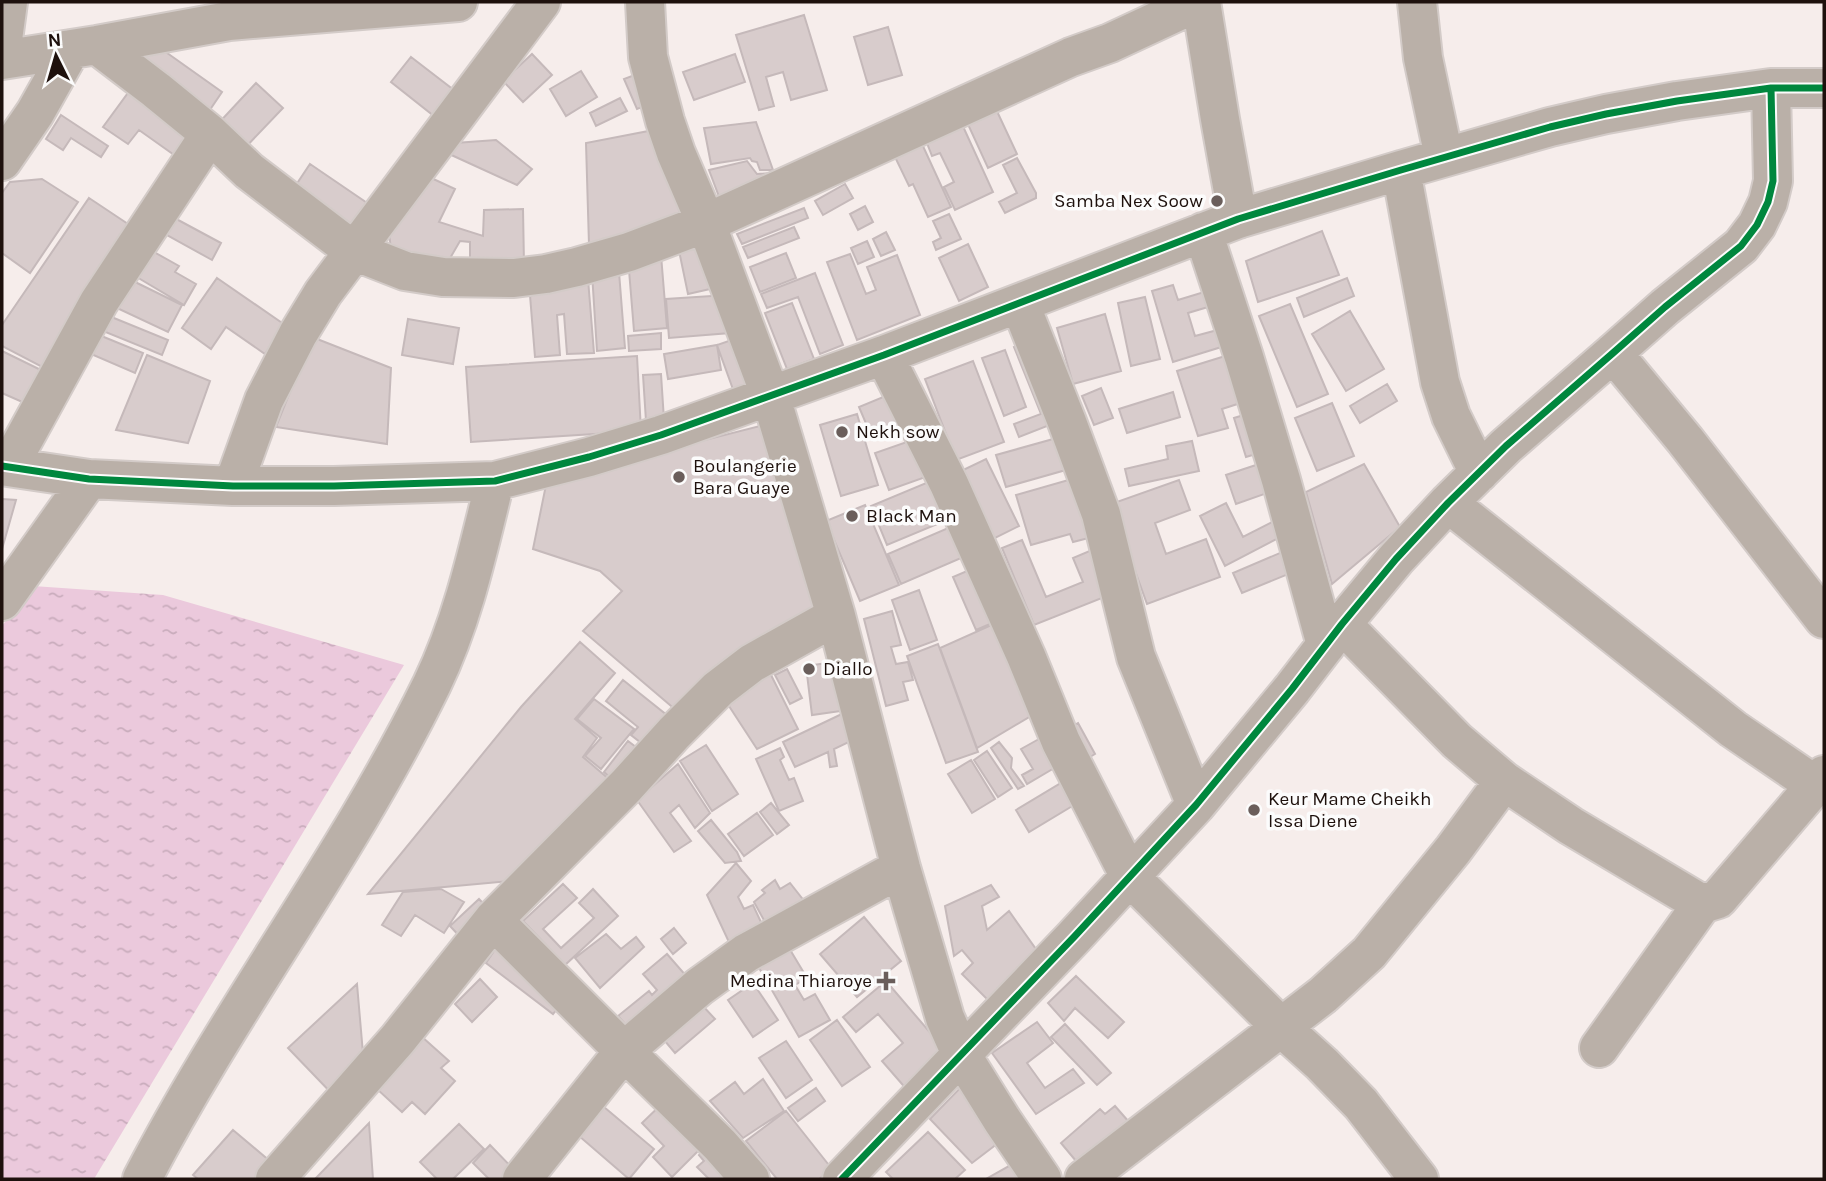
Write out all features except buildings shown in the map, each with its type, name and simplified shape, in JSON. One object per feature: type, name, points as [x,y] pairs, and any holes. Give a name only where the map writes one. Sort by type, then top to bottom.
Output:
[{"type":"street","points":[[2,47],[8,2]]},
{"type":"street","points":[[2,60],[84,47],[228,12],[439,2]]},
{"type":"street","points":[[233,486],[264,400],[323,293],[541,2]]},
{"type":"street","points":[[645,2],[648,57],[665,121],[771,397],[836,616],[901,868],[945,1018],[961,1054],[1042,1179]]},
{"type":"street","points":[[84,47],[156,90],[210,134],[249,171],[354,251],[405,271],[443,277],[514,278],[577,267],[629,252],[706,223],[1060,62],[1110,43],[1199,2],[1238,219]]},
{"type":"street","points":[[1417,2],[1423,58],[1444,157]]},
{"type":"street","points":[[2,161],[84,47]]},
{"type":"street","points":[[210,134],[99,303],[6,466],[89,479],[233,486],[495,481],[661,435],[884,355],[1238,219],[1444,157],[1550,127],[1677,101],[1771,88],[1824,88]]},
{"type":"street","points":[[842,1179],[1196,805],[1396,559],[1448,503],[1506,446],[1613,352],[1741,246],[1757,225],[1768,202],[1773,181],[1771,88]]},
{"type":"street","points":[[1401,170],[1440,382],[1451,416],[1479,473]]},
{"type":"street","points":[[1203,232],[1281,480],[1334,634],[1504,781],[1571,826],[1702,904]]},
{"type":"street","points":[[1020,304],[1101,514],[1136,657],[1196,805]]},
{"type":"street","points":[[1613,352],[1824,619]]},
{"type":"street","points":[[884,355],[949,484],[1027,656],[1061,742],[1130,877],[1361,1104],[1401,1175]]},
{"type":"street","points":[[2,601],[89,479]]},
{"type":"street","points":[[142,1179],[255,985],[376,789],[433,682],[458,621],[495,481]]},
{"type":"street","points":[[1448,503],[1733,729],[1820,780],[1718,898],[1702,904],[1599,1048]]},
{"type":"street","points":[[275,1179],[398,1039],[493,919],[626,786],[674,733],[718,689],[752,663],[836,616]]},
{"type":"street","points":[[1084,1179],[1324,995],[1369,953],[1453,850],[1504,781]]},
{"type":"street","points":[[522,1179],[624,1051],[699,987],[746,953],[901,868]]},
{"type":"street","points":[[493,919],[720,1145],[750,1179]]},
{"type":"water","points":[[33,586],[163,595],[404,665],[94,1179],[2,1179],[2,626]]},
{"type":"cycle path","points":[[2,466],[89,479],[233,486],[495,481],[661,435],[884,355],[1238,219],[1401,170],[1550,127],[1606,114],[1771,88],[1824,88]]},
{"type":"cycle path","points":[[842,1179],[1074,937],[1196,805],[1396,559],[1448,503],[1506,446],[1665,307],[1741,246],[1757,225],[1768,202],[1773,181],[1771,88]]},
{"type":"place","name":"Samba Nex Soow","points":[[1217,201]]},
{"type":"place","name":"Nekh sow","points":[[842,432]]},
{"type":"place","name":"Boulangerie Bara Guaye","points":[[679,477]]},
{"type":"place","name":"Black Man","points":[[852,516]]},
{"type":"place","name":"Diallo","points":[[809,669]]},
{"type":"place","name":"Keur Mame Cheikh Issa Diene","points":[[1254,810]]},
{"type":"place","name":"Medina Thiaroye","points":[[886,981]]}]
